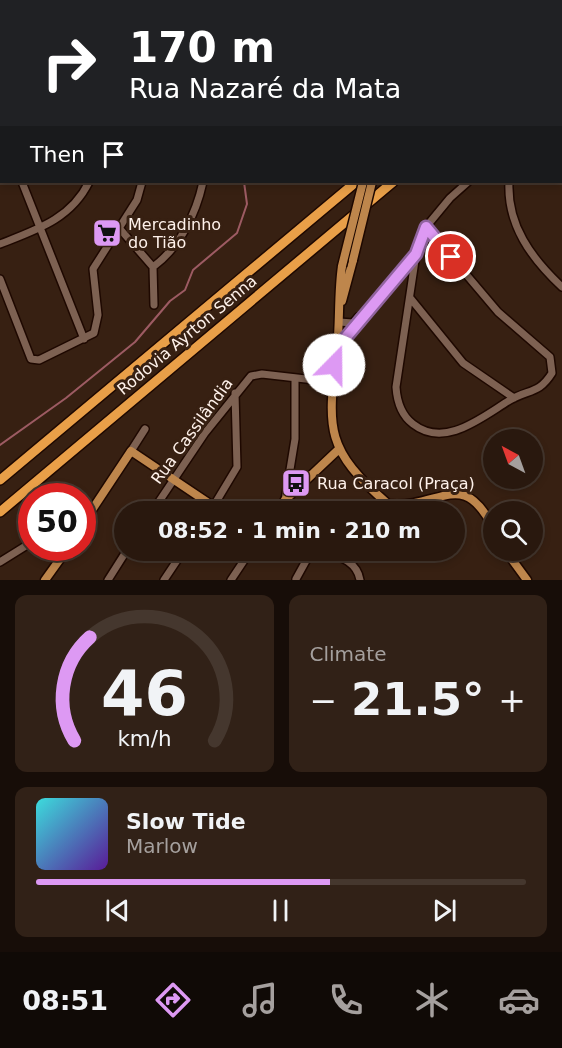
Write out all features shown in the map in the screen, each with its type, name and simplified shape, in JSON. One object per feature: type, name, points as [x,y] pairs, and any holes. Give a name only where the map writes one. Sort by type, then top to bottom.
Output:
[{"type":"highway","name":"Rodovia Ayrton Senna","points":[[0,480],[355,183]]},
{"type":"highway","name":"Rodovia Ayrton Senna","points":[[0,512],[392,183]]},
{"type":"main road","points":[[363,183],[339,287],[339,322],[330,420],[339,449],[382,501]]},
{"type":"main road","points":[[339,310],[372,183]]},
{"type":"main road","points":[[285,500],[339,449]]},
{"type":"main road","points":[[96,502],[131,451],[173,478],[202,501]]},
{"type":"main road","points":[[429,501],[456,494],[466,494],[483,509]]},
{"type":"main road","points":[[45,580],[59,561]]},
{"type":"main road","points":[[513,561],[526,580]]},
{"type":"street","points":[[22,183],[84,339]]},
{"type":"street","points":[[0,244],[41,228],[61,217],[72,207],[87,183]]},
{"type":"street","points":[[0,279],[31,359],[39,360],[91,337],[97,326],[93,269],[137,200],[142,183]]},
{"type":"street","points":[[153,267],[167,254],[184,231],[198,202],[202,183]]},
{"type":"street","points":[[426,227],[498,312],[550,357],[553,367],[552,373],[538,390],[514,398],[459,430],[443,434],[430,433],[408,421],[397,400],[396,387],[416,254],[426,227],[450,198],[467,183]]},
{"type":"street","points":[[508,183],[513,222],[533,257],[562,287]]},
{"type":"street","points":[[120,229],[153,267],[154,305]]},
{"type":"street","points":[[337,348],[416,254]]},
{"type":"street","points":[[411,299],[463,363],[514,398]]},
{"type":"street","points":[[339,322],[353,323],[372,306]]},
{"type":"street","name":"Rua Cassilândia","points":[[159,501],[173,478],[236,393],[253,375],[332,382]]},
{"type":"street","points":[[285,500],[295,439],[295,378]]},
{"type":"street","points":[[217,501],[237,466],[236,393]]},
{"type":"street","points":[[131,451],[145,429]]},
{"type":"street","points":[[0,562],[18,551]]},
{"type":"street","points":[[108,580],[120,561]]},
{"type":"street","points":[[164,580],[177,561]]},
{"type":"street","points":[[231,580],[243,561]]},
{"type":"street","points":[[296,579],[306,561]]},
{"type":"street","points":[[348,561],[357,571],[360,580]]},
{"type":"waterway","points":[[0,445],[66,398],[135,342],[170,301],[185,290],[193,270],[237,233],[247,204],[244,183]]},
{"type":"place","name":"Mercadinho do Tião","points":[[107,233]]},
{"type":"place","name":"Rua Caracol (Praça)","points":[[296,483]]},
{"type":"route","points":[[334,365],[337,348],[416,254],[426,227],[451,257]]}]
